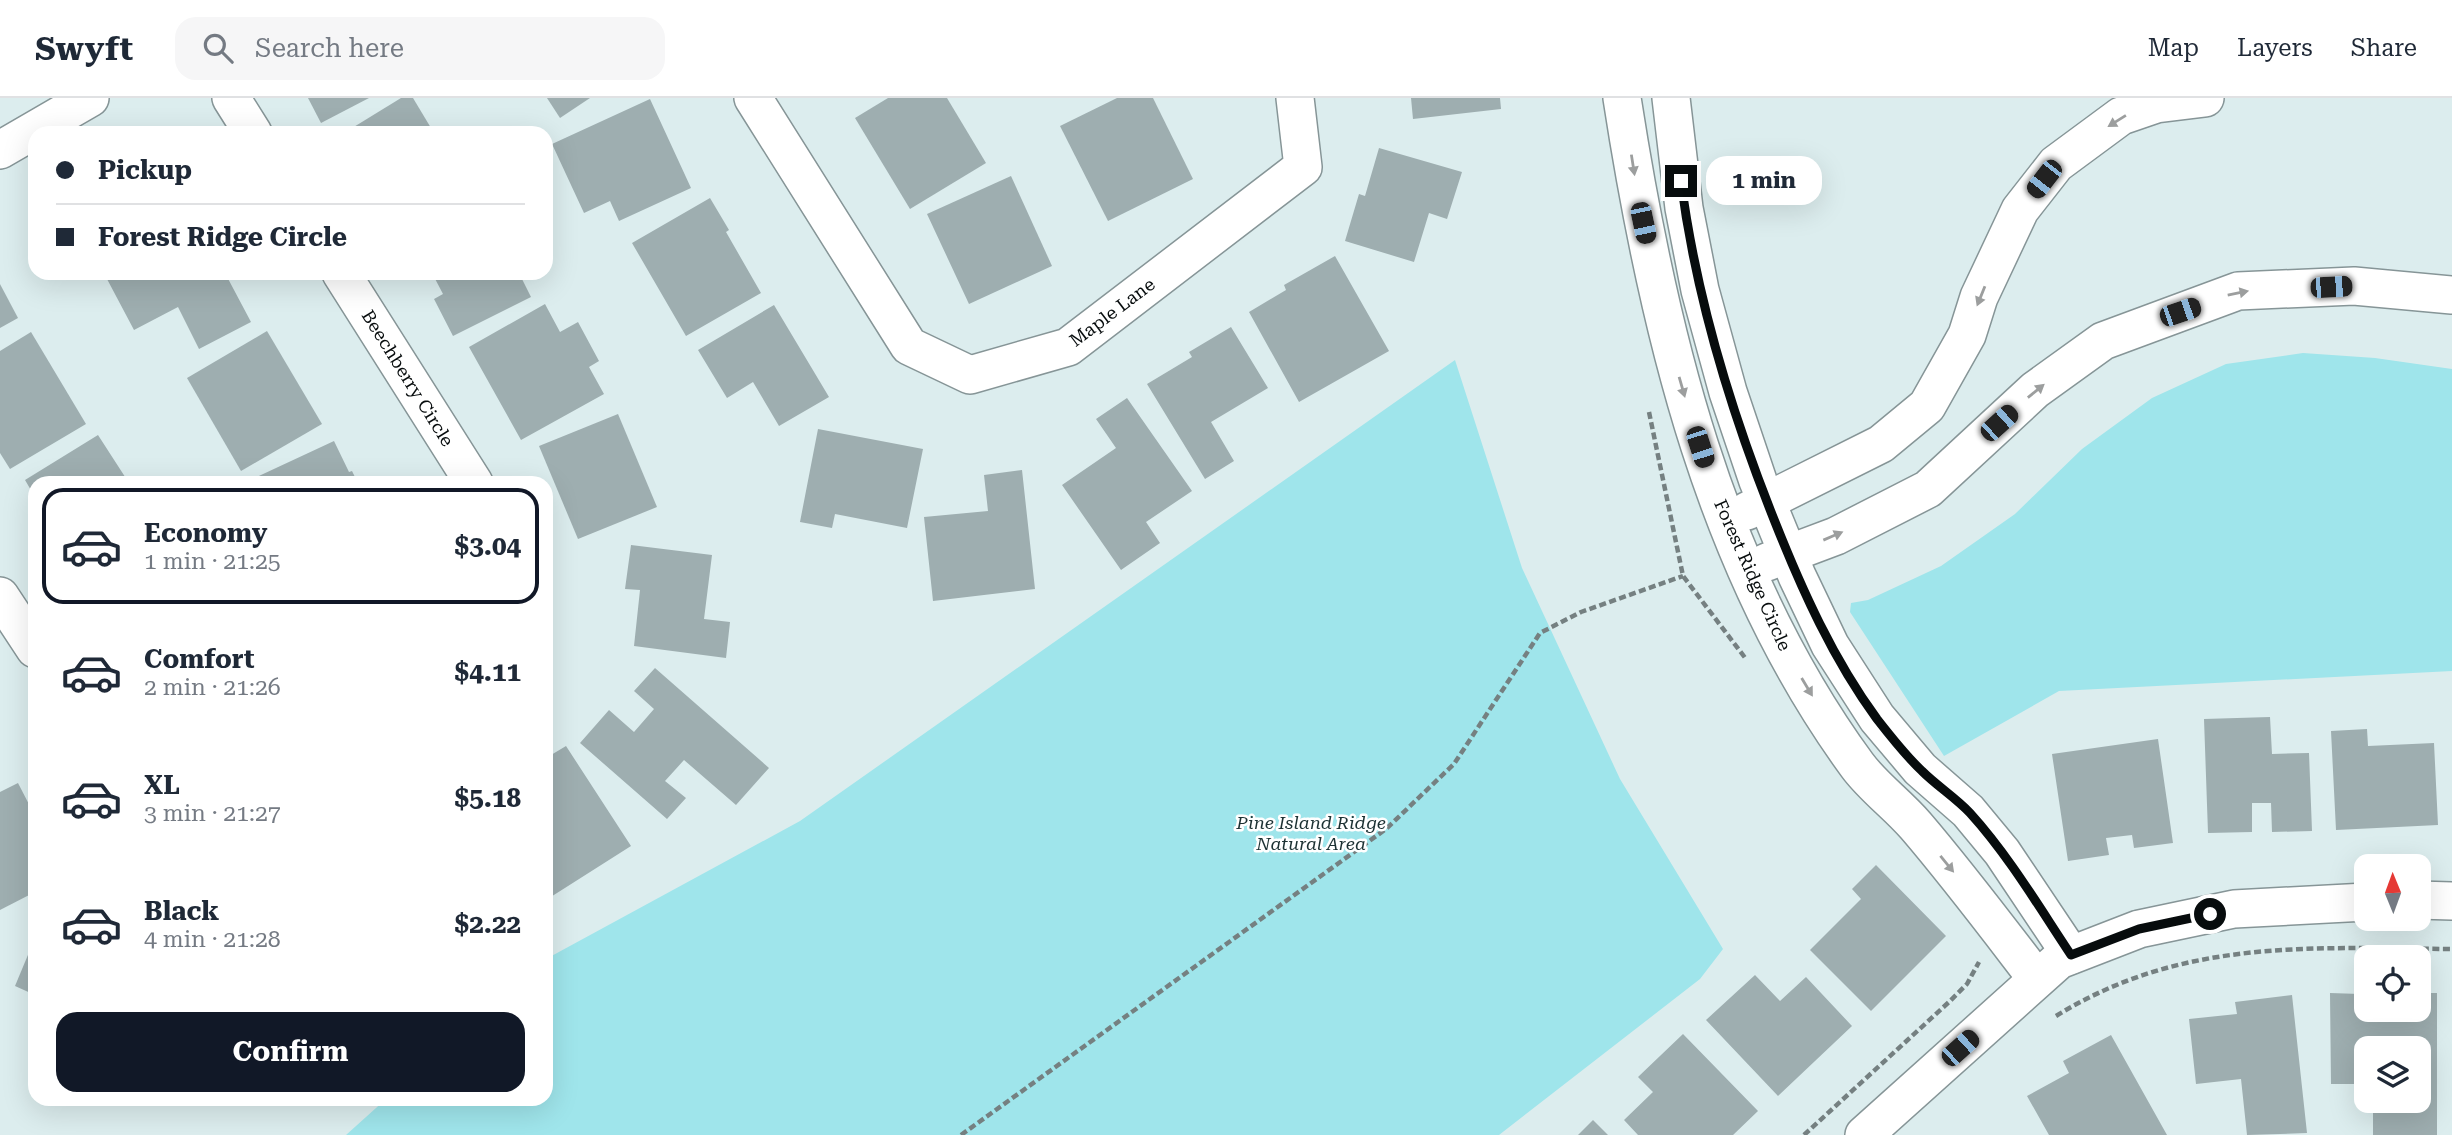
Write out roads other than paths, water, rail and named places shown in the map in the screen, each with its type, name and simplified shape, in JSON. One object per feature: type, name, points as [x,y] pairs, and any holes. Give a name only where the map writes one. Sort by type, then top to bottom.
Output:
[{"type":"street","points":[[42,126],[90,98]]},
{"type":"street","points":[[231,98],[249,126]]},
{"type":"street","name":"Maple Lane","points":[[753,98],[909,346],[970,375],[1068,347],[1303,167],[1295,98]]},
{"type":"street","name":"Forest Ridge Circle","points":[[1622,98],[1638,199],[1663,319],[1693,427],[1746,570],[1767,615],[1805,685],[1858,767],[1913,823],[2037,979]]},
{"type":"street","points":[[1671,98],[1684,208],[1700,290],[1728,392],[1767,502],[1830,645],[1877,718],[1920,769],[1968,811],[2002,852],[2071,955]]},
{"type":"street","points":[[1727,521],[1881,444],[1927,406],[1967,335],[1979,297],[2020,210],[2056,164],[2121,116],[2156,104],[2205,98]]},
{"type":"street","points":[[0,150],[28,134]]},
{"type":"street","name":"Beechberry Circle","points":[[345,280],[470,476]]},
{"type":"street","points":[[1746,570],[1836,536],[1928,489],[2035,390],[2103,341],[2238,291],[2354,286],[2452,295]]},
{"type":"street","points":[[0,596],[28,638]]},
{"type":"street","points":[[2431,900],[2452,901]]},
{"type":"street","points":[[1864,1135],[2059,960],[2139,929],[2234,909],[2354,903]]},
{"type":"park label","name":"Pine Island Ridge Natural Area","points":[[1311,832]]}]
